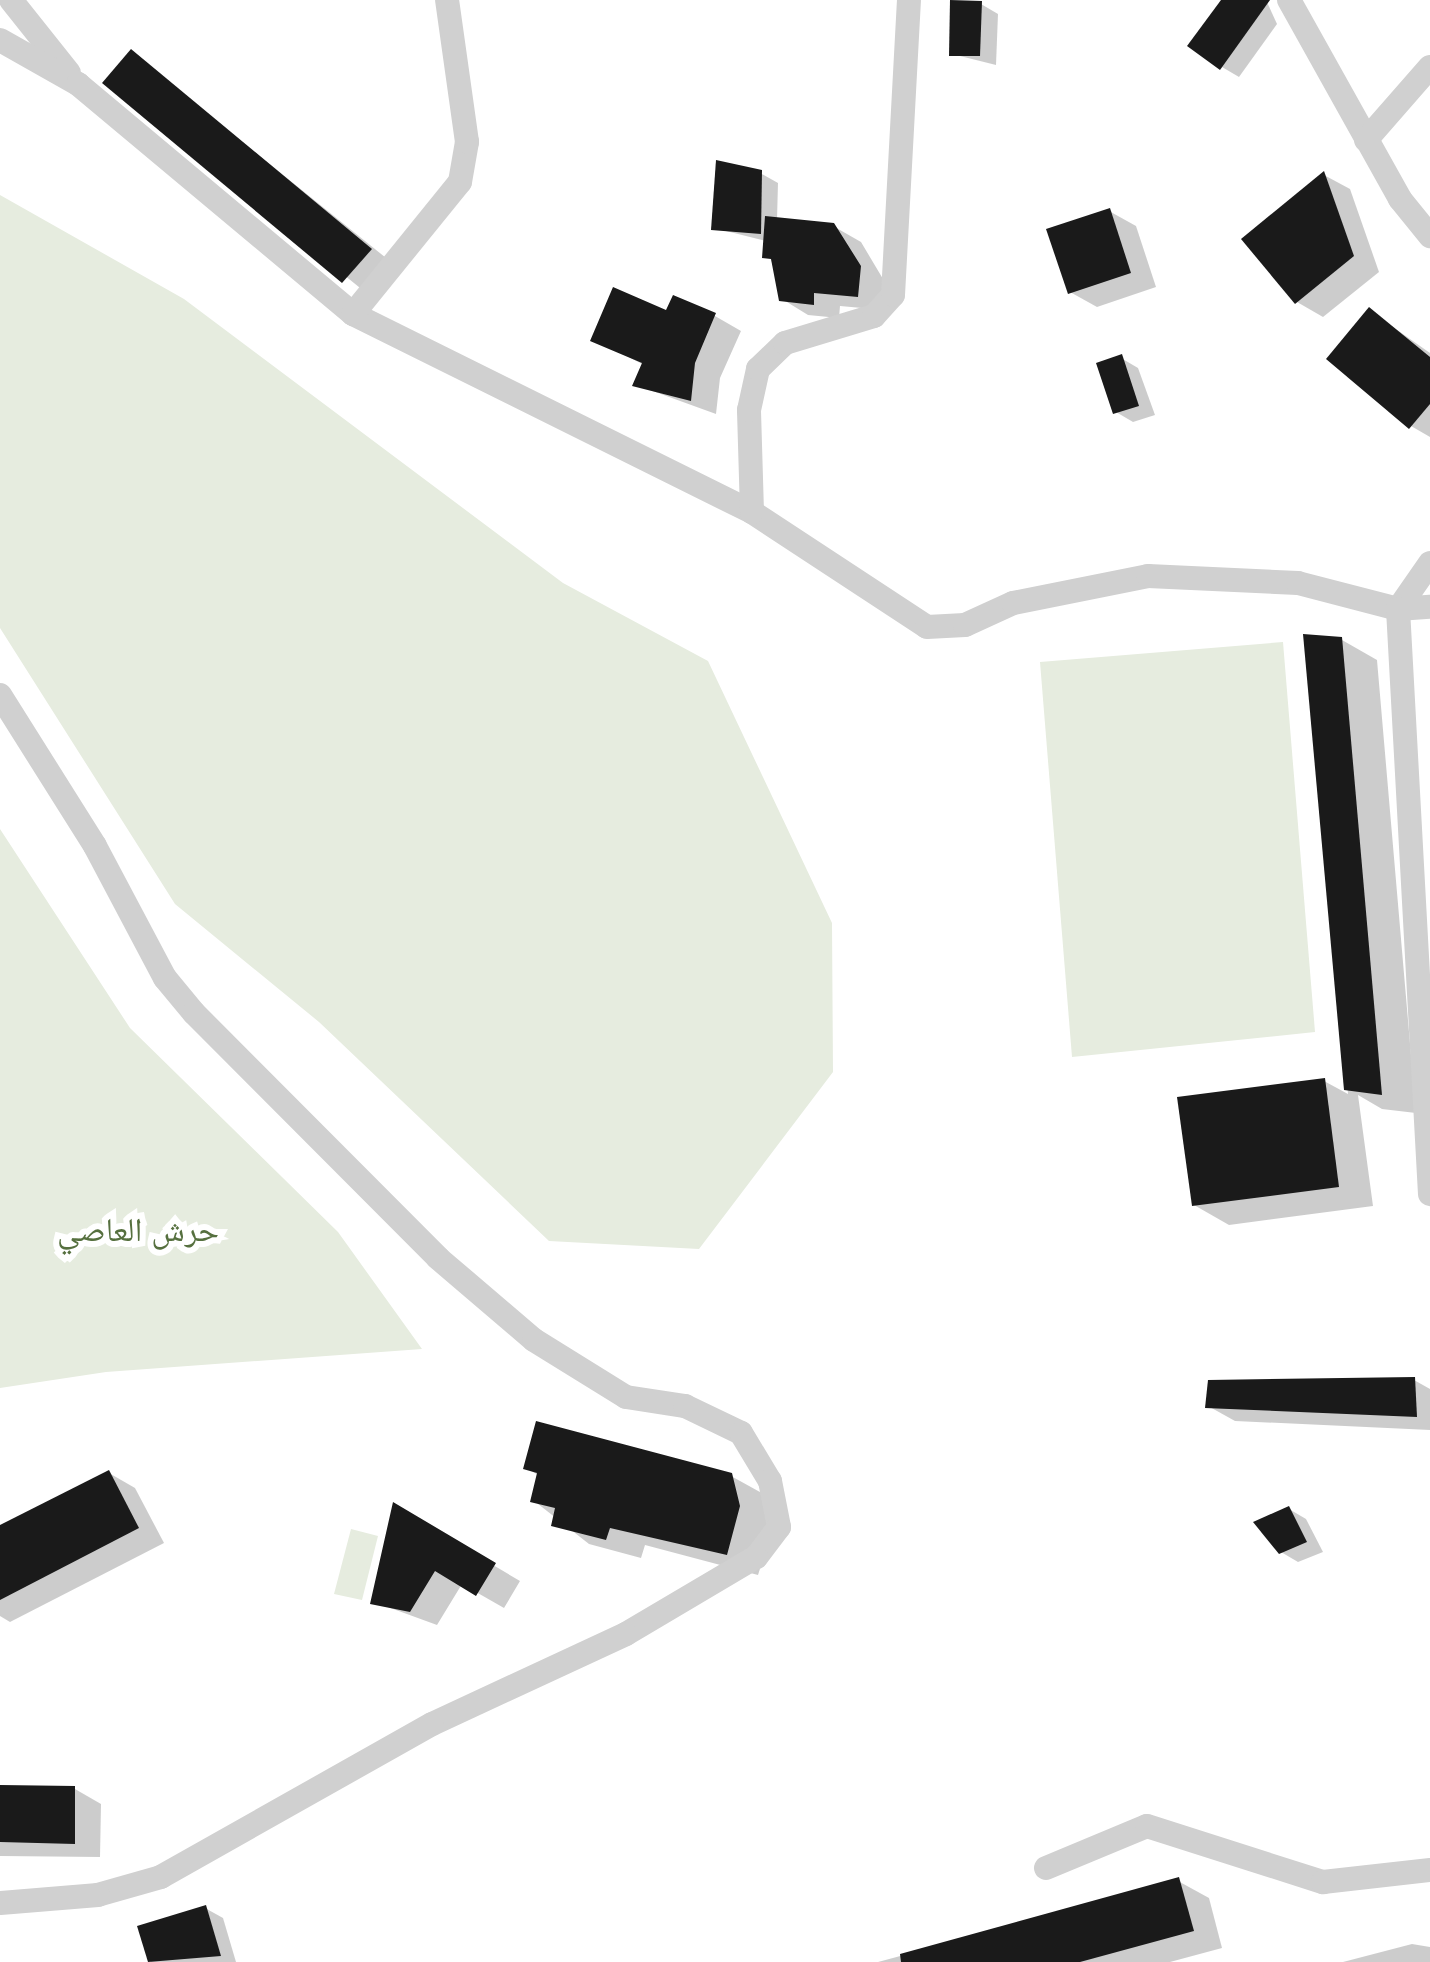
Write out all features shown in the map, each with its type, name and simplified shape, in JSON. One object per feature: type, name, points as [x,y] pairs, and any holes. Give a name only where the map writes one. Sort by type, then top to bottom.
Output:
[{"type":"street","points":[[11,0],[78,84]]},
{"type":"street","points":[[353,314],[460,182],[467,142],[446,0]]},
{"type":"street","points":[[752,512],[749,410],[758,368],[785,343],[874,316],[892,296],[909,0]]},
{"type":"street","points":[[1289,0],[1366,140],[1430,236]]},
{"type":"street","points":[[0,40],[78,84],[353,314],[752,512],[927,627],[964,625],[1013,603],[1148,576],[1298,583],[1398,609],[1430,607]]},
{"type":"street","points":[[1366,140],[1430,67]]},
{"type":"street","points":[[1428,575],[1398,609],[1419,841],[1430,1194]]},
{"type":"street","points":[[0,695],[95,846],[153,959],[194,1013],[438,1258],[534,1340],[626,1396],[686,1406],[741,1433],[770,1481],[779,1527],[756,1557],[626,1634],[432,1724],[161,1877],[98,1895],[0,1903]]},
{"type":"street","points":[[1046,1868],[1147,1826],[1323,1882],[1430,1870]]},
{"type":"green space","points":[[0,195],[184,299],[563,583],[708,661],[832,923],[833,1072],[699,1249],[549,1241],[319,1022],[175,904],[0,628]]},
{"type":"green space","points":[[1283,642],[1315,1032],[1072,1057],[1040,662]]},
{"type":"green space","name":"حرش العاصي","points":[[0,829],[130,1028],[338,1232],[422,1349],[106,1372],[0,1388]]},
{"type":"green space","points":[[351,1529],[378,1536],[362,1600],[334,1594]]},
{"type":"building","points":[[950,0],[982,1],[980,56],[949,56]]},
{"type":"building","points":[[1221,0],[1270,0],[1220,70],[1187,46]]},
{"type":"building","points":[[131,49],[372,249],[342,283],[102,83]]},
{"type":"building","points":[[716,160],[762,170],[761,234],[711,230]]},
{"type":"building","points":[[1324,171],[1354,256],[1295,304],[1241,239]]},
{"type":"building","points":[[1110,208],[1131,273],[1068,294],[1046,229]]},
{"type":"building","points":[[765,216],[834,223],[861,266],[858,297],[814,293],[814,305],[779,301],[771,259],[762,258]]},
{"type":"building","points":[[613,287],[666,310],[673,295],[716,313],[695,363],[691,401],[632,386],[642,363],[590,341]]},
{"type":"building","points":[[1369,307],[1430,357],[1430,404],[1409,429],[1326,359]]},
{"type":"building","points":[[1122,354],[1139,406],[1113,414],[1096,363]]},
{"type":"building","points":[[1303,634],[1342,637],[1382,1095],[1344,1090]]},
{"type":"building","points":[[1325,1078],[1339,1187],[1192,1206],[1177,1097]]},
{"type":"building","points":[[1415,1377],[1417,1417],[1205,1408],[1208,1380]]},
{"type":"building","points":[[536,1421],[732,1473],[740,1506],[727,1555],[610,1528],[606,1540],[551,1526],[555,1508],[530,1502],[537,1473],[523,1469]]},
{"type":"building","points":[[109,1470],[139,1528],[0,1600],[0,1525]]},
{"type":"building","points":[[393,1502],[496,1563],[476,1596],[435,1571],[410,1612],[370,1604]]},
{"type":"building","points":[[1289,1506],[1307,1542],[1279,1554],[1253,1522]]},
{"type":"building","points":[[0,1785],[75,1786],[75,1844],[0,1842]]},
{"type":"building","points":[[1179,1877],[1194,1931],[1080,1962],[901,1962],[900,1954]]},
{"type":"building","points":[[206,1905],[221,1956],[148,1962],[137,1926]]}]
